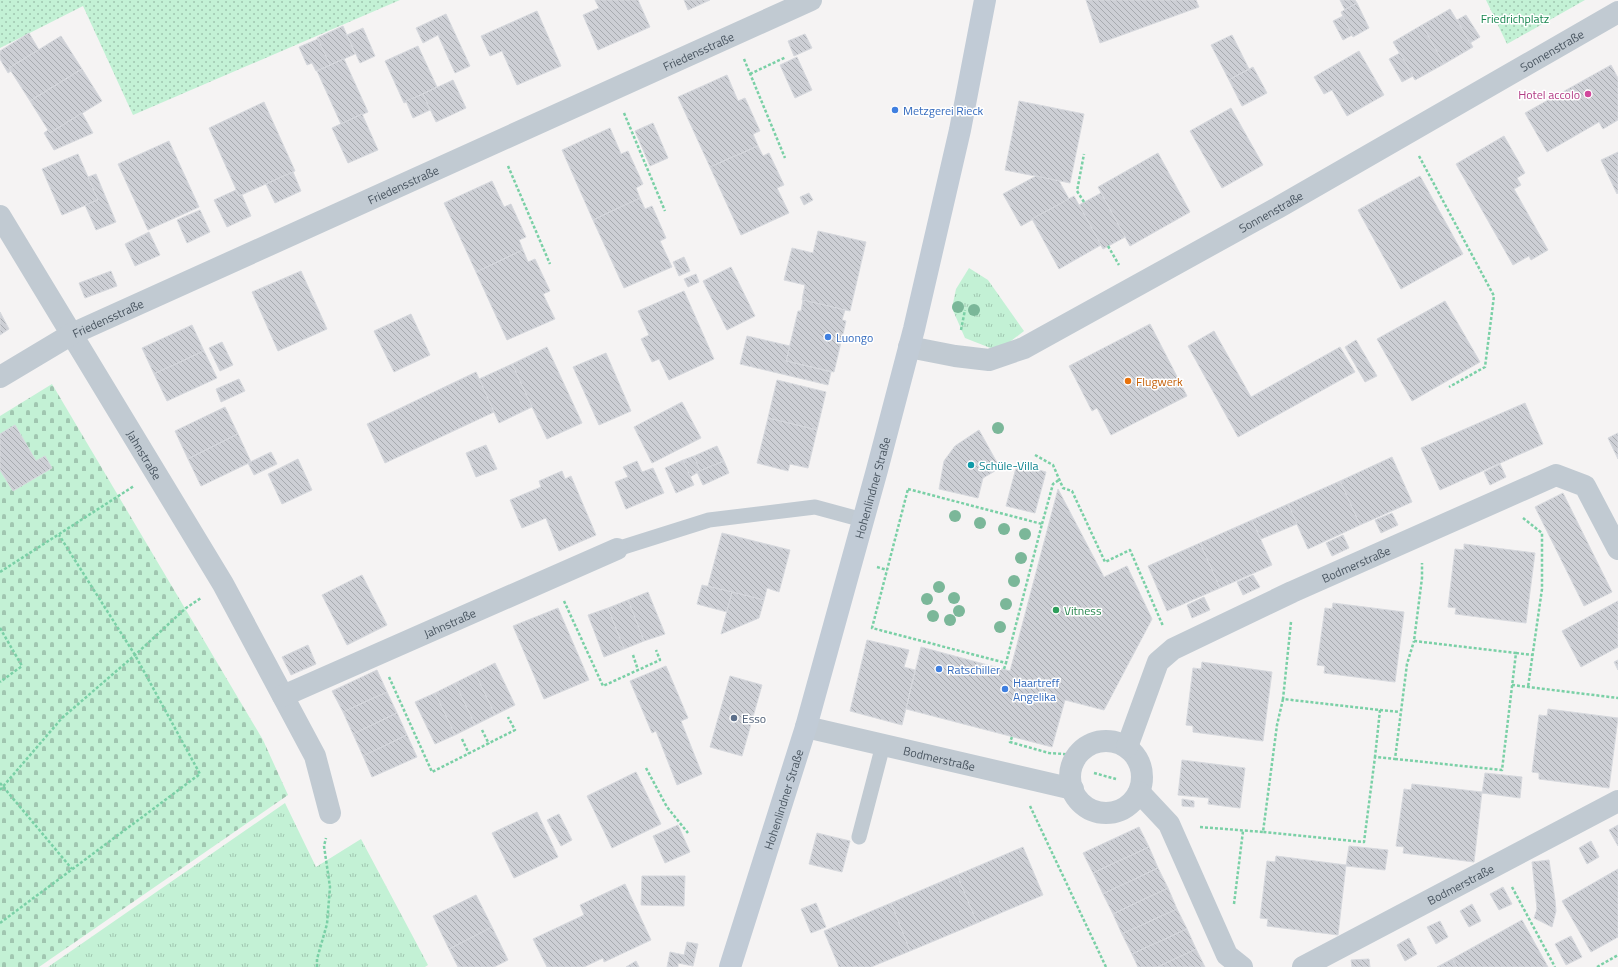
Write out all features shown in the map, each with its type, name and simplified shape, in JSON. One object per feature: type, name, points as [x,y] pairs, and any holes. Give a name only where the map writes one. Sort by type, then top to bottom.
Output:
[{"type":"street","name":"Friedensstraße","points":[[0,377],[72,334],[811,0]]},
{"type":"street","name":"Hohenlindner Straße","points":[[730,967],[806,727],[864,520],[909,347],[960,130],[985,0]]},
{"type":"street","name":"Sonnenstraße","points":[[909,347],[950,355],[989,360],[1024,348],[1280,207],[1618,12]]},
{"type":"street","name":"Jahnstraße","points":[[0,216],[222,584],[315,756],[330,813]]},
{"type":"street","name":"Bodmerstraße","points":[[1127,747],[1158,662],[1173,649],[1292,592],[1556,476],[1585,486],[1617,543]]},
{"type":"street","name":"Jahnstraße","points":[[283,696],[617,550]]},
{"type":"street","name":"Bodmerstraße","points":[[806,727],[1073,790]]},
{"type":"street","points":[[1112,742],[1127,747],[1135,755],[1140,764],[1142,775],[1140,788],[1133,802],[1123,809],[1111,813],[1099,812],[1088,808],[1079,800],[1073,790],[1071,779],[1075,762],[1086,748],[1096,743],[1112,742]]},
{"type":"street","points":[[1140,788],[1169,824],[1227,955],[1242,967]]},
{"type":"street","name":"Bodmerstraße","points":[[1303,967],[1618,801]]},
{"type":"lane","points":[[617,550],[709,520],[815,507],[864,520]]},
{"type":"lane","points":[[859,837],[883,745]]},
{"type":"path","points":[[734,35],[785,158]]},
{"type":"path","points":[[750,74],[786,57]]},
{"type":"path","points":[[614,89],[665,212]]},
{"type":"path","points":[[1407,134],[1494,296],[1485,367],[1449,387]]},
{"type":"path","points":[[498,142],[550,264]]},
{"type":"path","points":[[1084,154],[1077,191],[1084,202]]},
{"type":"path","points":[[1035,455],[1053,465],[1063,488],[1072,491],[1105,562],[1130,550],[1173,649]]},
{"type":"path","points":[[0,572],[156,473]]},
{"type":"path","points":[[1004,669],[1053,484],[1060,480]]},
{"type":"path","points":[[1006,663],[872,628],[892,548],[908,489],[1042,524]]},
{"type":"path","points":[[1512,495],[1520,516],[1542,533],[1542,589],[1528,687]]},
{"type":"path","points":[[0,923],[200,774],[135,655],[59,535]]},
{"type":"path","points":[[1395,759],[1407,664],[1414,641],[1422,578],[1421,535]]},
{"type":"path","points":[[553,578],[603,686],[660,660],[656,650]]},
{"type":"path","points":[[0,790],[62,718],[135,655],[186,608],[222,584]]},
{"type":"path","points":[[1263,832],[1277,725],[1283,699],[1290,631],[1292,592]]},
{"type":"path","points":[[0,628],[22,666],[0,682]]},
{"type":"path","points":[[1414,641],[1532,655]]},
{"type":"path","points":[[1375,757],[1502,770],[1516,653]]},
{"type":"path","points":[[378,654],[432,772],[515,730],[508,716]]},
{"type":"path","points":[[633,655],[638,670]]},
{"type":"path","points":[[1512,685],[1618,698]]},
{"type":"path","points":[[1283,699],[1400,712]]},
{"type":"path","points":[[1169,824],[1364,842],[1380,710]]},
{"type":"path","points":[[482,730],[489,744]]},
{"type":"path","points":[[1012,736],[1010,742],[1049,752],[1140,788]]},
{"type":"path","points":[[462,739],[469,754]]},
{"type":"path","points":[[646,768],[667,807],[688,833]]},
{"type":"path","points":[[1016,776],[1106,967]]},
{"type":"path","points":[[0,782],[72,869]]},
{"type":"path","points":[[317,967],[317,959],[328,916],[330,887],[324,846],[330,813]]},
{"type":"path","points":[[1233,908],[1242,831]]},
{"type":"path","points":[[1499,864],[1555,967]]},
{"type":"path","points":[[1597,967],[1618,955]]},
{"type":"green space","points":[[0,0],[400,0],[133,115],[83,6],[0,48]]},
{"type":"green space","name":"Friedrichplatz","points":[[1486,0],[1585,0],[1507,44]]},
{"type":"green space","points":[[969,268],[988,280],[1024,331],[998,351],[965,338],[952,308],[956,289]]},
{"type":"green space","points":[[52,384],[263,740],[288,795],[39,967],[0,967],[0,416]]},
{"type":"green space","points":[[285,803],[316,867],[361,839],[428,965],[425,967],[48,967]]},
{"type":"building","points":[[595,0],[638,0],[650,27],[598,50],[583,15],[599,8]]},
{"type":"building","points":[[684,0],[710,0],[688,10]]},
{"type":"building","points":[[1086,0],[1196,0],[1199,7],[1100,43]]},
{"type":"building","points":[[1340,0],[1355,0],[1357,3],[1345,10]]},
{"type":"building","points":[[1357,3],[1369,28],[1353,37],[1341,12]]},
{"type":"building","points":[[1450,9],[1473,47],[1444,64],[1422,25]]},
{"type":"building","points":[[537,11],[561,66],[517,85],[502,51],[490,56],[481,36]]},
{"type":"building","points":[[446,14],[470,66],[455,73],[438,35],[423,43],[416,28]]},
{"type":"building","points":[[1466,15],[1480,37],[1470,43],[1457,20]]},
{"type":"building","points":[[1343,16],[1352,35],[1343,40],[1333,21]]},
{"type":"building","points":[[1422,25],[1444,64],[1415,80],[1393,42]]},
{"type":"building","points":[[343,26],[355,54],[330,65],[317,38]]},
{"type":"building","points":[[363,28],[375,56],[360,63],[347,35]]},
{"type":"building","points":[[29,33],[39,50],[9,68],[11,71],[8,73],[0,59],[0,51]]},
{"type":"building","points":[[805,34],[812,48],[794,56],[788,41]]},
{"type":"building","points":[[1232,35],[1249,69],[1229,80],[1211,45]]},
{"type":"building","points":[[61,36],[82,69],[30,101],[9,68]]},
{"type":"building","points":[[318,39],[330,65],[316,71],[312,63],[307,65],[299,47]]},
{"type":"building","points":[[418,46],[437,87],[404,103],[385,61]]},
{"type":"building","points":[[1359,51],[1384,95],[1347,116],[1332,90],[1324,94],[1314,77]]},
{"type":"building","points":[[1400,53],[1413,76],[1402,82],[1389,59]]},
{"type":"building","points":[[797,57],[812,90],[795,98],[780,65]]},
{"type":"building","points":[[344,59],[368,112],[341,124],[317,71]]},
{"type":"building","name":"Hotel accolo","points":[[1611,65],[1618,78],[1618,120],[1603,129],[1599,122],[1547,152],[1525,113]]},
{"type":"building","points":[[1253,67],[1267,93],[1242,106],[1229,80]]},
{"type":"building","points":[[82,69],[102,101],[50,133],[30,101]]},
{"type":"building","points":[[727,75],[738,101],[745,98],[760,131],[753,134],[758,146],[710,167],[678,97]]},
{"type":"building","points":[[453,80],[466,108],[436,122],[423,94]]},
{"type":"building","points":[[423,94],[430,110],[413,118],[406,101]]},
{"type":"building","points":[[1019,101],[1084,114],[1070,183],[1005,170]]},
{"type":"building","points":[[264,102],[295,171],[239,196],[209,128]]},
{"type":"building","points":[[1231,108],[1263,165],[1222,188],[1190,131]]},
{"type":"building","points":[[82,113],[93,133],[54,150],[44,133],[48,130],[50,133]]},
{"type":"building","points":[[362,114],[378,150],[348,163],[332,128]]},
{"type":"building","points":[[653,123],[668,158],[650,166],[635,131]]},
{"type":"building","points":[[610,128],[621,154],[628,151],[643,184],[636,188],[640,198],[593,220],[562,150]]},
{"type":"building","points":[[1504,136],[1525,173],[1517,178],[1521,185],[1514,189],[1548,250],[1531,260],[1529,256],[1513,265],[1456,164]]},
{"type":"building","points":[[169,141],[199,207],[148,230],[118,164]]},
{"type":"building","points":[[758,146],[763,156],[769,153],[784,185],[777,188],[789,213],[741,235],[710,167]]},
{"type":"building","points":[[1618,152],[1618,193],[1617,194],[1601,160]]},
{"type":"building","points":[[1158,153],[1190,212],[1130,246],[1098,187]]},
{"type":"building","points":[[78,154],[98,200],[62,215],[42,169]]},
{"type":"building","points":[[293,172],[301,191],[275,203],[266,184]]},
{"type":"building","points":[[96,174],[116,222],[96,230],[85,205],[98,200],[88,177]]},
{"type":"building","points":[[1036,176],[1059,181],[1069,199],[1021,226],[1003,194]]},
{"type":"building","points":[[1420,176],[1463,254],[1401,289],[1358,210]]},
{"type":"building","points":[[492,181],[504,207],[511,204],[526,237],[519,240],[523,250],[476,272],[444,203]]},
{"type":"building","points":[[236,190],[239,196],[242,195],[251,216],[227,227],[214,200]]},
{"type":"building","points":[[809,193],[813,200],[804,205],[800,197]]},
{"type":"building","points":[[1101,193],[1125,237],[1103,249],[1079,205]]},
{"type":"building","points":[[1074,196],[1101,245],[1059,269],[1032,219]]},
{"type":"building","points":[[640,198],[645,209],[652,206],[666,238],[660,241],[672,267],[624,288],[593,220]]},
{"type":"building","points":[[200,210],[210,232],[187,243],[177,220]]},
{"type":"building","points":[[818,231],[866,242],[850,311],[802,300],[805,285],[784,280],[792,248],[813,253]]},
{"type":"building","points":[[149,232],[160,255],[135,266],[125,244]]},
{"type":"building","points":[[523,250],[528,262],[535,259],[550,291],[543,294],[555,319],[507,340],[476,272]]},
{"type":"building","points":[[684,257],[690,271],[679,276],[673,262]]},
{"type":"building","points":[[731,267],[755,316],[727,330],[703,281]]},
{"type":"building","points":[[111,271],[117,286],[85,298],[79,283]]},
{"type":"building","points":[[301,271],[327,329],[278,351],[252,292]]},
{"type":"building","points":[[696,274],[699,282],[688,287],[684,279]]},
{"type":"building","points":[[684,291],[714,359],[669,380],[659,359],[652,362],[641,339],[649,335],[638,311]]},
{"type":"building","points":[[803,300],[845,310],[842,320],[846,321],[834,372],[786,361],[798,311],[801,311]]},
{"type":"building","points":[[1445,301],[1480,362],[1412,401],[1377,339]]},
{"type":"building","points":[[0,312],[9,329],[0,335]]},
{"type":"building","points":[[411,314],[430,355],[394,372],[374,331]]},
{"type":"building","name":"Flugwerk","points":[[1150,324],[1187,396],[1111,435],[1097,408],[1092,411],[1069,366]]},
{"type":"building","points":[[192,325],[204,351],[154,374],[142,348]]},
{"type":"building","points":[[1214,331],[1251,397],[1340,347],[1355,372],[1238,437],[1188,346]]},
{"type":"building","points":[[747,336],[790,346],[786,361],[831,372],[828,385],[740,364]]},
{"type":"building","points":[[1356,340],[1377,376],[1365,382],[1345,347]]},
{"type":"building","points":[[222,342],[233,365],[220,371],[209,348]]},
{"type":"building","points":[[547,347],[582,423],[547,439],[512,364]]},
{"type":"building","points":[[204,351],[217,378],[167,401],[154,374]]},
{"type":"building","points":[[606,353],[631,411],[599,425],[573,367]]},
{"type":"building","points":[[512,364],[532,407],[499,423],[479,379]]},
{"type":"building","points":[[476,372],[494,412],[385,463],[367,424]]},
{"type":"building","points":[[239,379],[245,391],[221,402],[216,389]]},
{"type":"building","points":[[777,380],[826,392],[817,430],[768,418]]},
{"type":"building","points":[[682,402],[701,438],[652,463],[634,427]]},
{"type":"building","points":[[1525,403],[1543,444],[1440,490],[1421,448]]},
{"type":"building","points":[[225,407],[238,434],[188,459],[175,431]]},
{"type":"building","points":[[768,418],[817,430],[808,468],[790,464],[788,471],[757,463]]},
{"type":"building","points":[[15,425],[36,461],[45,456],[52,468],[13,491],[0,470],[0,434]]},
{"type":"building","name":"Schüle-Villa","points":[[979,430],[1000,468],[983,478],[978,498],[939,489],[944,461],[955,446]]},
{"type":"building","points":[[1618,433],[1618,459],[1608,438]]},
{"type":"building","points":[[238,434],[251,462],[201,486],[188,459]]},
{"type":"building","points":[[486,445],[497,469],[476,477],[466,453]]},
{"type":"building","points":[[717,446],[724,461],[700,471],[694,456]]},
{"type":"building","points":[[271,452],[277,464],[254,475],[248,463]]},
{"type":"building","points":[[694,456],[700,471],[690,477],[683,460]]},
{"type":"building","points":[[1392,457],[1412,502],[1360,525],[1340,481]]},
{"type":"building","points":[[298,459],[312,490],[282,504],[268,474]]},
{"type":"building","points":[[683,460],[694,485],[676,493],[665,468]]},
{"type":"building","points":[[637,461],[642,472],[653,468],[664,493],[626,509],[615,482],[628,477],[623,467]]},
{"type":"building","points":[[724,461],[729,473],[703,485],[697,472]]},
{"type":"building","points":[[1017,464],[1046,472],[1035,513],[1006,506]]},
{"type":"building","points":[[1500,464],[1506,477],[1490,485],[1484,472]]},
{"type":"building","points":[[562,471],[565,479],[571,476],[596,535],[559,551],[546,518],[522,528],[510,500],[541,487],[539,481]]},
{"type":"building","points":[[1340,481],[1360,525],[1308,549],[1288,504]]},
{"type":"building","points":[[1058,489],[1104,577],[1127,566],[1152,619],[1104,710],[1065,700],[1052,747],[906,709],[921,647],[1010,671]]},
{"type":"building","points":[[1563,493],[1612,592],[1584,606],[1535,507]]},
{"type":"building","points":[[1288,504],[1297,524],[1261,539],[1252,520]]},
{"type":"building","points":[[1392,513],[1398,525],[1381,533],[1375,520]]},
{"type":"building","points":[[1252,520],[1272,565],[1220,588],[1200,543]]},
{"type":"building","points":[[722,533],[790,550],[779,592],[767,588],[764,600],[708,586]]},
{"type":"building","points":[[1343,535],[1349,548],[1332,556],[1326,543]]},
{"type":"building","points":[[1200,543],[1220,588],[1167,611],[1148,566]]},
{"type":"building","points":[[1464,544],[1535,553],[1526,623],[1455,614],[1456,608],[1448,607],[1455,549],[1464,550]]},
{"type":"building","points":[[362,575],[387,625],[347,645],[322,595]]},
{"type":"building","points":[[1253,575],[1260,587],[1243,595],[1237,582]]},
{"type":"building","points":[[702,585],[732,592],[727,612],[697,604]]},
{"type":"building","points":[[648,592],[665,634],[644,641],[628,600]]},
{"type":"building","points":[[732,592],[764,600],[759,618],[721,634]]},
{"type":"building","points":[[1204,597],[1210,610],[1192,618],[1187,605]]},
{"type":"building","points":[[628,600],[644,641],[624,649],[608,608]]},
{"type":"building","points":[[1618,601],[1618,647],[1581,667],[1562,631]]},
{"type":"building","points":[[1333,603],[1404,612],[1395,682],[1324,673],[1325,666],[1317,665],[1325,608],[1332,609]]},
{"type":"building","points":[[558,608],[589,680],[544,699],[513,626]]},
{"type":"building","points":[[608,608],[624,649],[604,657],[588,615]]},
{"type":"building","points":[[867,640],[909,650],[904,667],[915,670],[902,725],[850,711]]},
{"type":"building","points":[[308,645],[316,664],[291,675],[282,657]]},
{"type":"building","points":[[1618,660],[1618,670],[1614,662]]},
{"type":"building","points":[[1202,662],[1272,672],[1263,741],[1193,732],[1193,726],[1186,725],[1193,668],[1201,669]]},
{"type":"building","points":[[495,663],[515,705],[495,715],[475,673]]},
{"type":"building","points":[[666,666],[688,718],[681,721],[702,774],[677,785],[656,731],[652,733],[630,681]]},
{"type":"building","points":[[377,670],[387,692],[343,712],[332,691]]},
{"type":"building","points":[[475,673],[495,715],[475,725],[455,683]]},
{"type":"building","points":[[730,676],[762,685],[742,756],[710,747]]},
{"type":"building","points":[[455,683],[475,725],[455,735],[435,693]]},
{"type":"building","points":[[387,692],[397,713],[353,734],[343,712]]},
{"type":"building","points":[[435,693],[455,735],[435,744],[415,702]]},
{"type":"building","points":[[1548,709],[1618,718],[1609,788],[1539,779],[1539,773],[1532,772],[1539,715],[1547,716]]},
{"type":"building","points":[[397,713],[407,735],[363,756],[353,734]]},
{"type":"building","points":[[407,735],[417,757],[372,777],[363,756]]},
{"type":"building","points":[[1182,760],[1245,768],[1240,808],[1208,804],[1209,798],[1178,795]]},
{"type":"building","points":[[636,772],[661,824],[612,848],[587,796]]},
{"type":"building","points":[[1485,773],[1522,777],[1520,798],[1482,793]]},
{"type":"building","points":[[1412,784],[1482,792],[1474,862],[1403,853],[1404,847],[1396,846],[1404,789],[1411,790]]},
{"type":"building","points":[[1182,799],[1194,801],[1194,807],[1182,806]]},
{"type":"building","points":[[537,812],[558,857],[514,878],[492,833]]},
{"type":"building","points":[[559,814],[572,840],[561,846],[547,820]]},
{"type":"building","points":[[678,825],[690,852],[665,863],[653,836]]},
{"type":"building","points":[[1618,825],[1618,846],[1609,830]]},
{"type":"building","points":[[1139,827],[1149,847],[1093,873],[1083,853]]},
{"type":"building","points":[[817,833],[850,841],[842,872],[809,864]]},
{"type":"building","points":[[1591,841],[1599,857],[1587,864],[1579,848]]},
{"type":"building","points":[[1349,846],[1388,850],[1385,870],[1346,866]]},
{"type":"building","points":[[1023,847],[1043,895],[977,923],[957,875]]},
{"type":"building","points":[[1149,847],[1158,868],[1103,894],[1093,873]]},
{"type":"building","points":[[1276,856],[1346,865],[1338,935],[1267,926],[1268,919],[1260,918],[1267,861],[1275,862]]},
{"type":"building","points":[[1549,860],[1556,911],[1552,927],[1534,918],[1537,909],[1532,862]]},
{"type":"building","points":[[1158,868],[1168,888],[1113,914],[1103,894]]},
{"type":"building","points":[[1618,869],[1618,937],[1591,952],[1562,901]]},
{"type":"building","points":[[957,875],[977,923],[910,951],[891,903]]},
{"type":"building","points":[[642,876],[685,876],[684,906],[641,905]]},
{"type":"building","points":[[625,884],[651,940],[604,962],[603,958],[584,967],[547,967],[533,939],[584,915],[580,905]]},
{"type":"building","points":[[1503,887],[1512,904],[1499,910],[1490,894]]},
{"type":"building","points":[[1168,888],[1177,909],[1122,934],[1113,914]]},
{"type":"building","points":[[476,895],[492,927],[449,949],[433,916]]},
{"type":"building","points":[[816,903],[826,927],[811,933],[801,909]]},
{"type":"building","points":[[891,903],[910,951],[871,967],[839,967],[824,931]]},
{"type":"building","points":[[1472,904],[1481,921],[1469,927],[1460,911]]},
{"type":"building","points":[[1177,909],[1187,929],[1132,954],[1122,934]]},
{"type":"building","points":[[1522,920],[1548,967],[1457,967],[1452,959]]},
{"type":"building","points":[[1440,921],[1448,937],[1436,944],[1427,927]]},
{"type":"building","points":[[492,927],[508,960],[494,967],[458,967],[449,949]]},
{"type":"building","points":[[1187,929],[1196,949],[1158,967],[1138,967],[1132,954]]},
{"type":"building","points":[[1571,936],[1582,957],[1566,965],[1555,944]]},
{"type":"building","points":[[1409,938],[1417,954],[1405,961],[1397,945]]},
{"type":"building","points":[[687,942],[698,944],[693,966],[678,963],[678,967],[667,967],[670,952],[684,955]]},
{"type":"building","points":[[1196,949],[1205,967],[1158,967]]},
{"type":"building","points":[[1369,959],[1370,967],[1352,967],[1351,960]]},
{"type":"building","points":[[1452,959],[1457,967],[1437,967]]},
{"type":"building","points":[[636,961],[639,967],[626,967]]},
{"type":"place","name":"Hotel accolo","points":[[1588,94]]},
{"type":"place","name":"Metzgerei Rieck","points":[[895,110]]},
{"type":"place","name":"Luongo","points":[[828,337]]},
{"type":"place","name":"Flugwerk","points":[[1128,381]]},
{"type":"place","name":"Schüle-Villa","points":[[971,465]]},
{"type":"place","name":"Vitness","points":[[1056,610]]},
{"type":"place","name":"Ratschiller","points":[[939,669]]},
{"type":"place","name":"Haartreff Angelika","points":[[1005,689]]},
{"type":"place","name":"Esso","points":[[734,718]]}]
